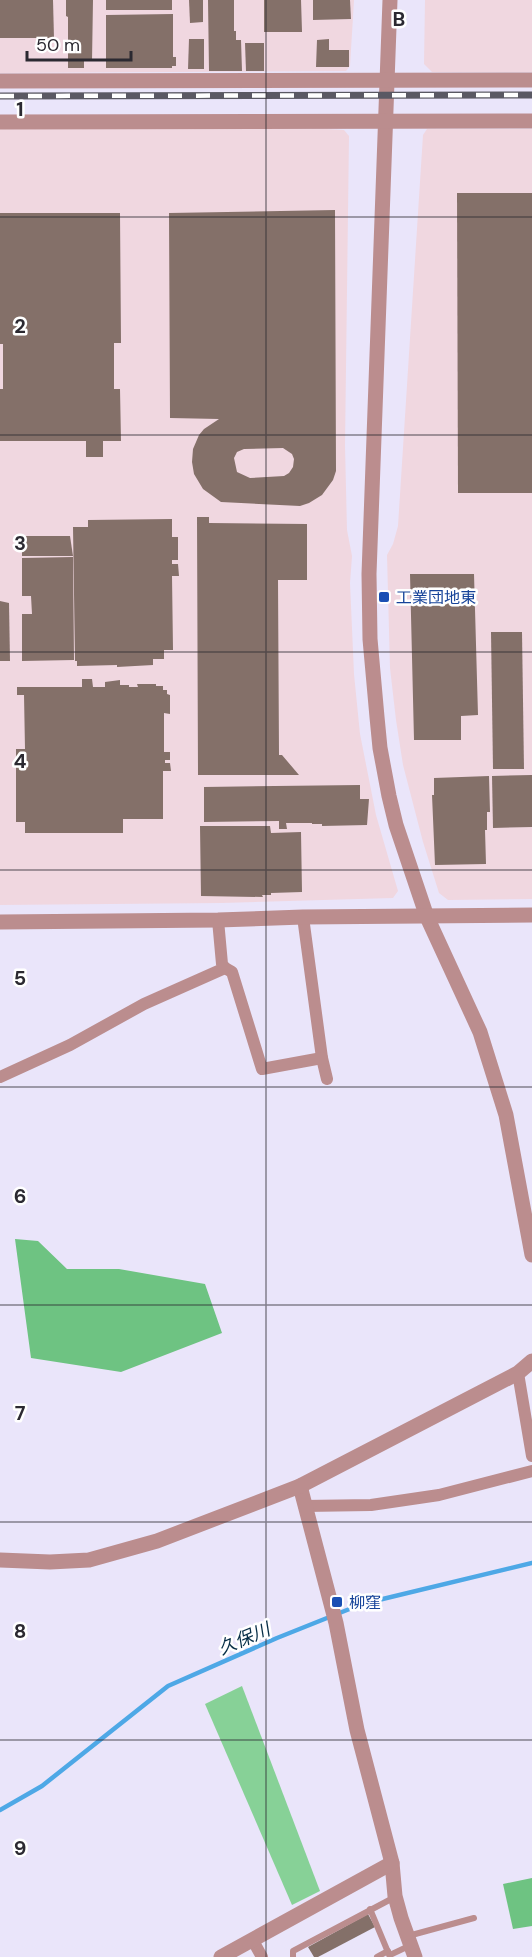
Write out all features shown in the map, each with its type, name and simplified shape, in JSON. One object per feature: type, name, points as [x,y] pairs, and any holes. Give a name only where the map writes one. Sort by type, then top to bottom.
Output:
[{"type":"street","points":[[390,0],[369,574],[370,639],[380,748],[396,825],[427,916],[480,1032],[506,1115],[532,1255]]},
{"type":"street","points":[[0,81],[532,80]]},
{"type":"street","points":[[0,122],[532,121]]},
{"type":"street","points":[[0,922],[532,915]]},
{"type":"street","points":[[303,917],[322,1058],[327,1079]]},
{"type":"street","points":[[218,920],[222,964],[232,972],[262,1069],[322,1058]]},
{"type":"street","points":[[0,1077],[70,1045],[144,1004],[225,968]]},
{"type":"street","points":[[0,1560],[25,1562],[89,1560],[157,1541],[300,1486],[518,1373],[532,1361]]},
{"type":"street","points":[[518,1373],[532,1456]]},
{"type":"street","points":[[304,1506],[371,1504],[439,1495],[532,1471]]},
{"type":"street","points":[[300,1486],[332,1605],[357,1730],[392,1863],[395,1896],[411,1946]]},
{"type":"street","points":[[221,1957],[392,1863]]},
{"type":"street","points":[[252,1939],[262,1957]]},
{"type":"lane","points":[[293,1957],[293,1951],[395,1896]]},
{"type":"lane","points":[[370,1910],[389,1954]]},
{"type":"lane","points":[[377,1957],[411,1946],[474,1918]]},
{"type":"shaded area","points":[[0,0],[354,0],[350,66],[346,71],[0,73]]},
{"type":"shaded area","points":[[425,0],[532,0],[532,72],[432,72],[424,64]]},
{"type":"shaded area","points":[[0,129],[327,129],[344,130],[349,136],[345,446],[347,530],[352,556],[350,583],[354,674],[360,734],[376,815],[398,891],[393,898],[222,903],[0,905]]},
{"type":"shaded area","points":[[427,129],[532,129],[532,899],[448,900],[439,893],[403,765],[396,720],[390,668],[387,555],[398,526],[423,135]]},
{"type":"green space","points":[[15,1239],[38,1241],[67,1269],[119,1269],[205,1284],[222,1333],[121,1372],[31,1358]]},
{"type":"green space","points":[[242,1686],[320,1891],[292,1905],[205,1704]]},
{"type":"green space","points":[[532,1878],[532,1926],[513,1929],[503,1884]]},
{"type":"building","points":[[0,0],[53,0],[54,38],[0,38]]},
{"type":"building","points":[[66,0],[93,0],[92,61],[84,61],[84,68],[68,68]]},
{"type":"building","points":[[106,0],[172,0],[172,10],[106,10]]},
{"type":"building","points":[[189,0],[203,0],[203,22],[190,23]]},
{"type":"building","points":[[208,0],[234,0],[234,31],[236,31],[236,40],[241,40],[242,71],[209,71]]},
{"type":"building","points":[[264,0],[301,0],[302,32],[264,32]]},
{"type":"building","points":[[313,0],[350,0],[351,19],[313,20]]},
{"type":"building","points":[[173,14],[173,57],[176,57],[176,66],[172,68],[106,68],[106,15]]},
{"type":"building","points":[[189,39],[204,39],[204,69],[188,69]]},
{"type":"building","points":[[329,39],[329,50],[349,50],[349,67],[316,67],[317,40]]},
{"type":"building","points":[[245,43],[264,43],[264,71],[246,71]]},
{"type":"building","points":[[457,193],[532,193],[532,493],[458,493]]},
{"type":"building","points":[[335,210],[336,471],[333,480],[322,495],[309,503],[300,506],[221,502],[203,489],[194,474],[193,449],[199,435],[219,419],[170,418],[169,213]],"holes":[[[283,448],[292,454],[293,467],[284,476],[250,478],[237,472],[234,458],[237,452],[244,449]]]},
{"type":"building","points":[[0,213],[120,213],[121,343],[114,343],[114,389],[120,389],[121,441],[103,441],[103,457],[86,457],[86,441],[0,441],[3,344],[0,344]]},
{"type":"building","points":[[197,517],[209,517],[209,523],[307,524],[307,580],[278,580],[279,755],[282,755],[299,775],[198,775]]},
{"type":"building","points":[[172,519],[172,537],[178,537],[178,560],[172,560],[172,564],[178,564],[179,576],[172,576],[173,650],[164,650],[164,659],[153,659],[153,665],[77,666],[77,661],[75,661],[73,527],[88,527],[88,520]]},
{"type":"building","points":[[22,536],[70,536],[73,556],[22,556]]},
{"type":"building","points":[[73,557],[74,660],[22,661],[22,614],[32,614],[31,596],[22,596],[22,558]]},
{"type":"building","points":[[410,574],[474,574],[478,715],[461,716],[461,740],[414,740]]},
{"type":"building","points":[[0,601],[9,603],[10,661],[0,661]]},
{"type":"building","points":[[491,632],[522,632],[524,769],[493,769]]},
{"type":"building","points":[[82,679],[92,679],[93,687],[105,687],[105,682],[120,680],[120,685],[129,685],[129,687],[138,687],[137,684],[156,684],[156,686],[163,686],[163,690],[167,690],[167,694],[170,695],[170,714],[164,713],[164,752],[170,752],[170,760],[165,760],[165,763],[170,763],[171,771],[163,771],[163,819],[123,819],[123,833],[25,833],[25,822],[16,822],[16,749],[25,749],[24,695],[17,695],[17,687],[82,687]]},
{"type":"building","points":[[532,775],[532,827],[493,828],[492,776]]},
{"type":"building","points":[[489,776],[490,812],[487,812],[487,830],[485,830],[486,864],[435,865],[432,795],[434,795],[434,778]]},
{"type":"building","points":[[360,785],[360,799],[369,799],[367,825],[322,826],[322,824],[312,823],[286,823],[287,829],[279,829],[279,821],[204,822],[204,787]]},
{"type":"building","points":[[200,826],[270,826],[271,833],[301,832],[302,892],[271,893],[271,895],[262,895],[263,897],[201,896]]},
{"type":"building","points":[[368,1914],[375,1927],[314,1957],[308,1947]]},
{"type":"waterway","name":"久保川","points":[[0,1810],[42,1786],[168,1686],[362,1604],[532,1563]]},
{"type":"railway","points":[[0,96],[532,95]]},
{"type":"place","name":"工業団地東","points":[[384,597]]},
{"type":"place","name":"柳窪","points":[[337,1602]]}]
